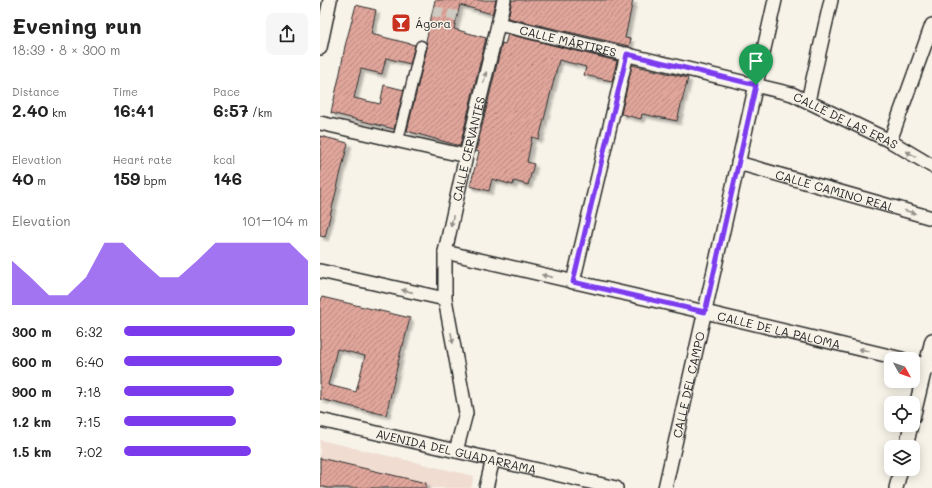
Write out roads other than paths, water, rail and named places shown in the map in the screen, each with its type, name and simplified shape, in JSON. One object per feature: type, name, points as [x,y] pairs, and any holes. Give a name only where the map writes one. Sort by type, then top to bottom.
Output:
[{"type":"street","points":[[320,48],[330,0]]},
{"type":"street","name":"CALLE CERVANTES","points":[[456,451],[466,413],[445,299],[446,252],[466,156],[504,0]]},
{"type":"street","name":"CALLE DEL CAMPO","points":[[665,488],[775,0]]},
{"type":"street","points":[[808,101],[830,0]]},
{"type":"street","name":"CALLE MÁRTIRES","points":[[498,24],[756,85]]},
{"type":"street","points":[[890,141],[932,25]]},
{"type":"street","points":[[398,140],[421,46]]},
{"type":"street","points":[[573,282],[627,54]]},
{"type":"street","name":"CALLE DE LAS ERAS","points":[[756,85],[792,94],[808,101],[890,141],[932,166]]},
{"type":"street","points":[[320,123],[466,156]]},
{"type":"street","name":"CALLE CAMINO REAL","points":[[738,164],[932,218]]},
{"type":"street","name":"CALLE DE LA PALOMA","points":[[446,252],[884,355]]},
{"type":"street","points":[[320,271],[445,299]]},
{"type":"street","points":[[920,396],[929,366],[932,340]]},
{"type":"street","name":"AVENIDA DEL GUADARRAMA","points":[[320,420],[616,488]]},
{"type":"street","points":[[486,488],[493,459]]},
{"type":"street","points":[[896,488],[899,476]]},
{"type":"tunnel","points":[[433,11],[457,16]]},
{"type":"place","name":"Ágora","points":[[401,23]]}]
